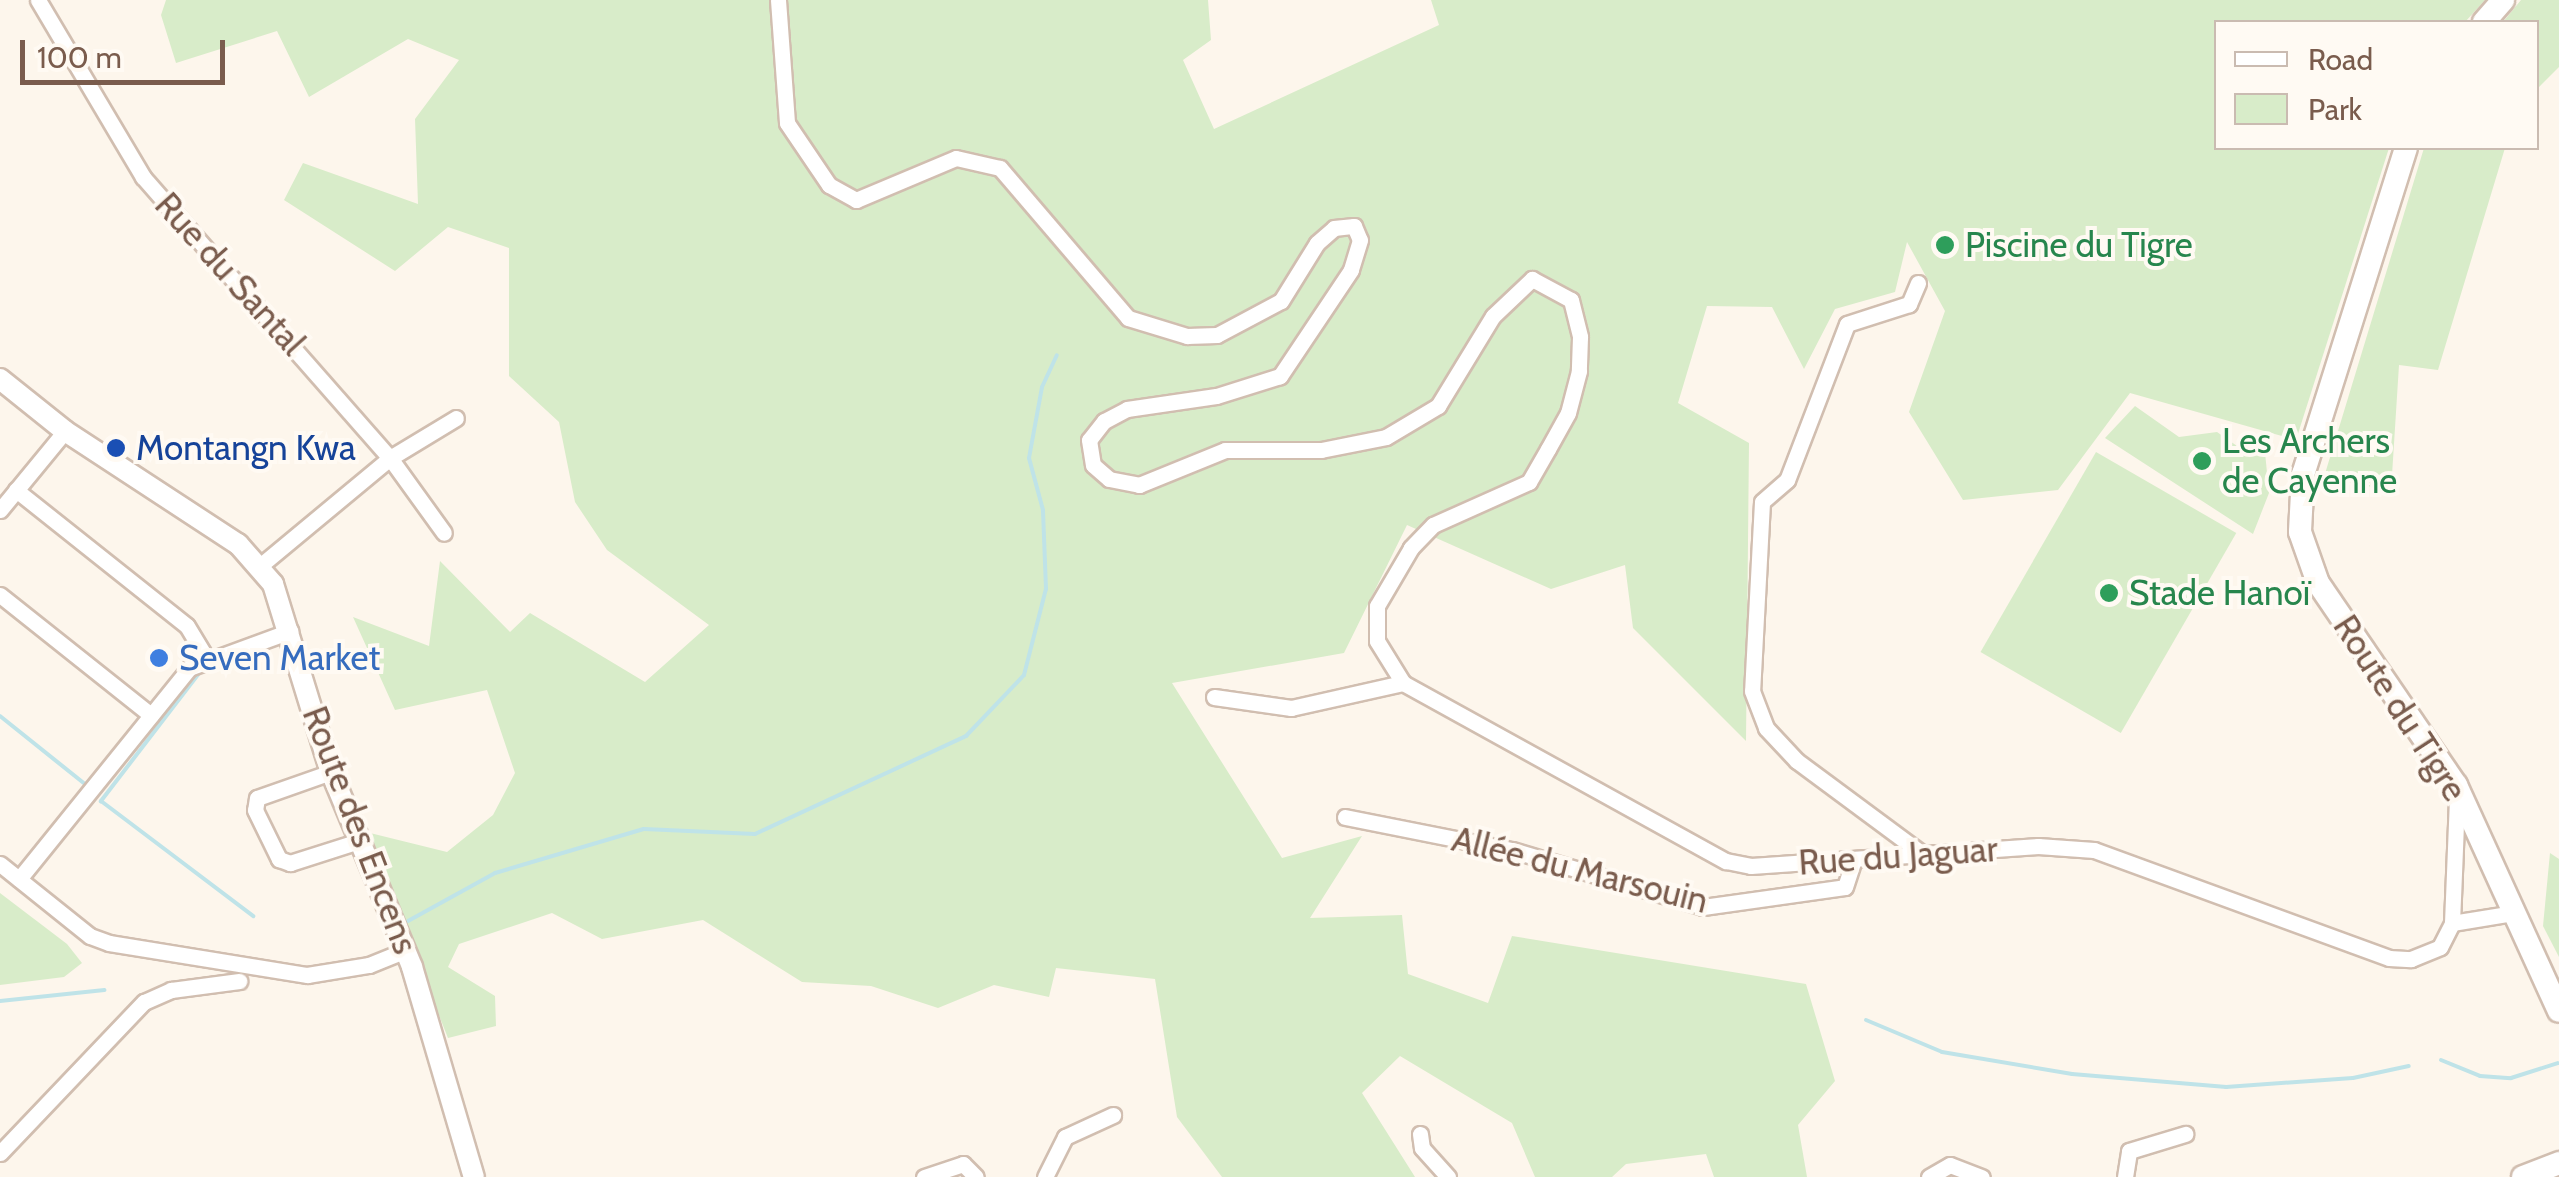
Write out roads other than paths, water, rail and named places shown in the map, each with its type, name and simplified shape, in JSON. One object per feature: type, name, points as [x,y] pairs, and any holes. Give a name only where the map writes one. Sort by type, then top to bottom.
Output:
[{"type":"main road","points":[[2486,20],[2503,0]]},
{"type":"main road","name":"Route du Tigre","points":[[2405,150],[2302,474],[2300,532],[2318,583],[2456,786],[2559,1012]]},
{"type":"main road","name":"Route du Tigre","points":[[2544,976],[2559,1000]]},
{"type":"main road","points":[[2523,1177],[2557,1162]]},
{"type":"street","name":"Rue du Santal","points":[[38,0],[142,178],[390,458],[444,532]]},
{"type":"street","name":"Rue du Jaguar","points":[[778,0],[787,123],[829,185],[856,200],[956,158],[1000,168],[1128,318],[1187,336],[1217,335],[1281,302],[1316,243],[1334,228],[1354,226],[1360,240],[1351,270],[1290,365],[1254,386],[1127,409],[1104,421],[1089,440],[1093,465],[1109,478],[1139,484],[1225,450],[1321,450],[1386,437],[1438,406],[1493,316],[1532,280],[1570,300],[1580,337],[1579,371],[1568,413],[1530,482],[1456,512],[1412,548],[1377,606],[1377,640],[1404,683],[1726,862],[1854,859],[2038,846],[2094,850],[2389,958],[2411,959],[2440,947],[2452,923]]},
{"type":"street","points":[[1918,283],[1909,304],[1847,324],[1787,480],[1762,502],[1752,691],[1766,728],[1797,761],[1924,855]]},
{"type":"street","points":[[0,379],[65,431],[261,565],[390,458],[456,418]]},
{"type":"street","points":[[0,510],[65,431]]},
{"type":"street","points":[[16,490],[188,626],[207,659]]},
{"type":"street","name":"Route des Encens","points":[[261,565],[290,631],[332,772],[406,950],[474,1177]]},
{"type":"street","points":[[0,595],[151,715]]},
{"type":"street","points":[[20,879],[189,668],[290,631]]},
{"type":"street","points":[[1214,697],[1291,708],[1404,683]]},
{"type":"street","points":[[332,772],[257,798],[254,810],[278,859],[290,864],[359,841]]},
{"type":"street","points":[[2456,786],[2457,867],[2452,923],[2514,914]]},
{"type":"street","name":"Allée du Marsouin","points":[[1345,817],[1512,850],[1703,907],[1845,887],[1854,859]]},
{"type":"street","points":[[2457,867],[2489,859]]},
{"type":"street","points":[[0,864],[90,936],[306,975],[369,965],[406,950]]},
{"type":"street","points":[[199,955],[199,985]]},
{"type":"street","points":[[0,1153],[144,1002],[199,985],[239,981]]},
{"type":"street","points":[[1045,1177],[1065,1137],[1113,1115]]},
{"type":"street","points":[[1420,1134],[1422,1148],[1448,1177]]},
{"type":"street","points":[[2126,1177],[2129,1151],[2185,1134]]},
{"type":"street","points":[[924,1177],[964,1164],[976,1177]]},
{"type":"street","points":[[1930,1177],[1950,1165],[1976,1174]]},
{"type":"waterway","points":[[408,921],[495,873],[644,829],[755,834],[966,736],[1024,675],[1046,589],[1043,510],[1029,458],[1042,387],[1057,355]]},
{"type":"waterway","points":[[244,657],[200,672],[101,801],[253,916]]},
{"type":"waterway","points":[[0,716],[86,785]]},
{"type":"waterway","points":[[0,1001],[104,990]]},
{"type":"waterway","points":[[1866,1020],[1942,1052],[2072,1074],[2226,1087],[2353,1078],[2409,1066]]},
{"type":"waterway","points":[[2441,1060],[2480,1076],[2511,1078],[2558,1063]]},
{"type":"place","name":"Piscine du Tigre","points":[[1945,245]]},
{"type":"place","name":"Montangn Kwa","points":[[116,448]]},
{"type":"place","name":"Les Archers de Cayenne","points":[[2202,461]]},
{"type":"place","name":"Stade Hanoï","points":[[2109,593]]},
{"type":"place","name":"Seven Market","points":[[159,658]]}]
